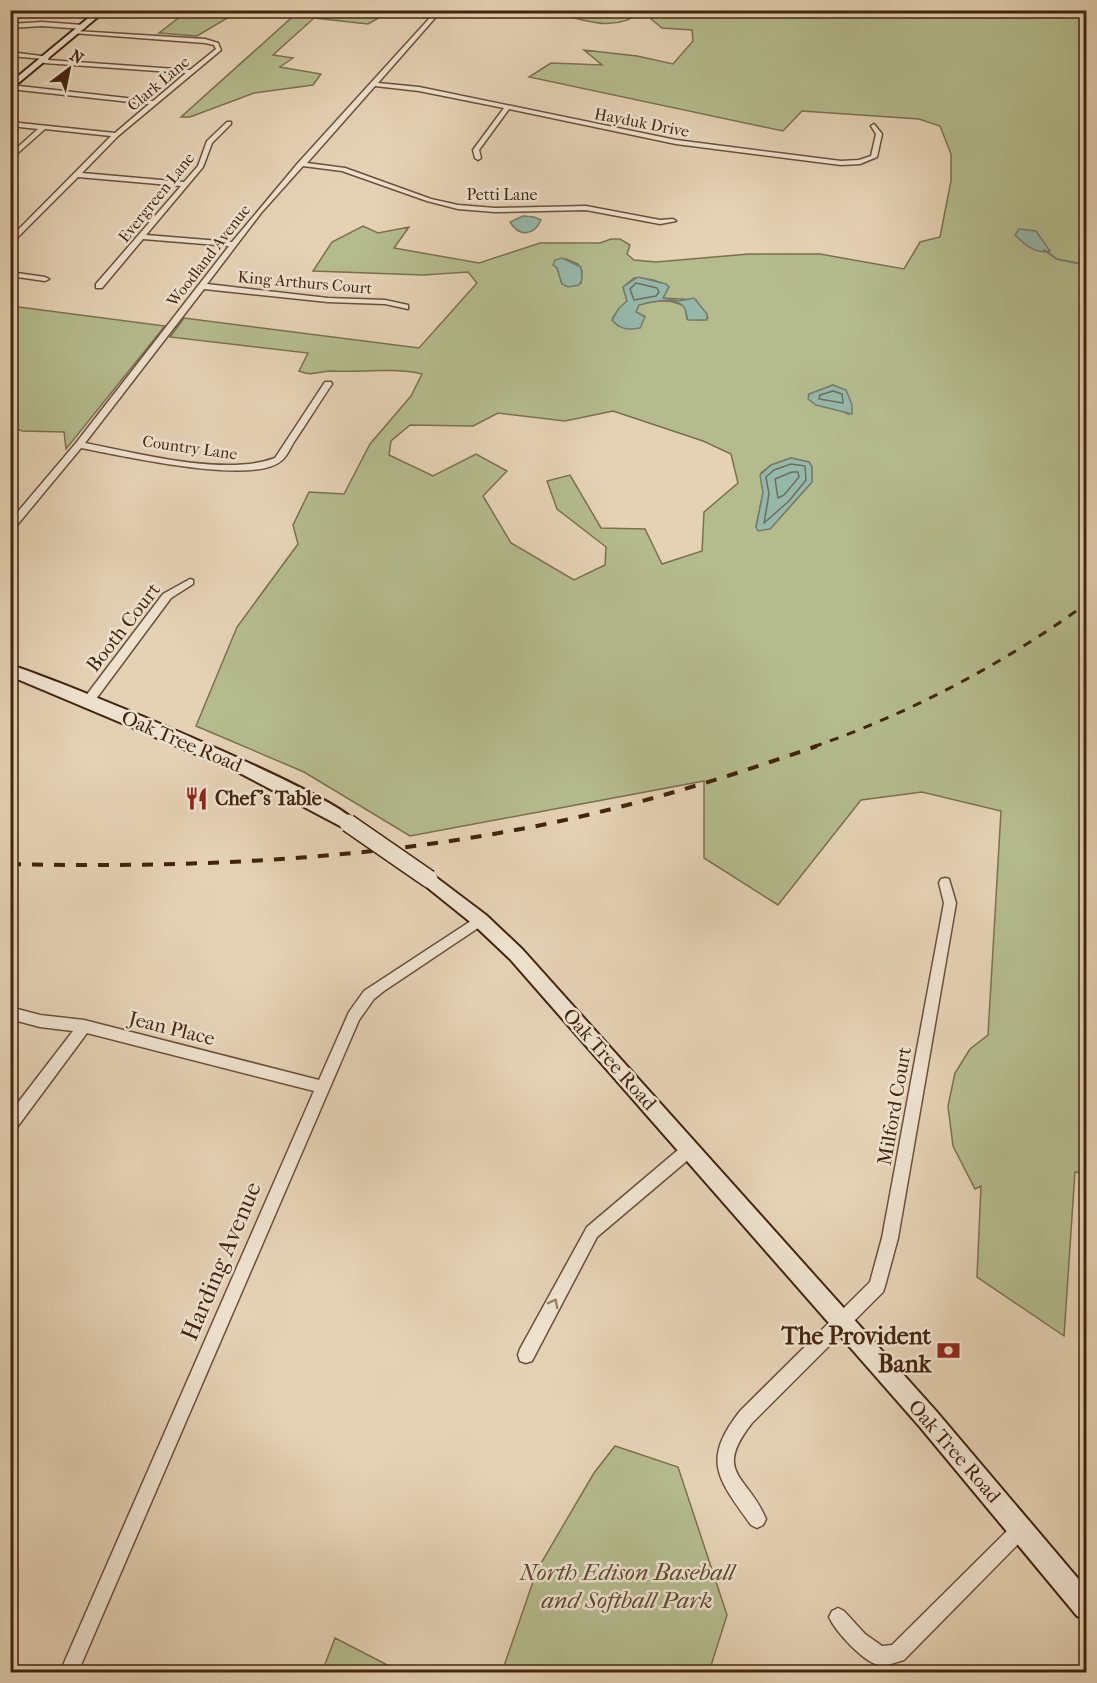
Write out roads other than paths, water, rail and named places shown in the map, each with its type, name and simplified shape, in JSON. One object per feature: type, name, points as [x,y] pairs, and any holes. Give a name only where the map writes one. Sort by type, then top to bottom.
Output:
[{"type":"main road","points":[[11,88],[103,10]]},
{"type":"main road","name":"Oak Tree Road","points":[[10,670],[89,700],[246,768],[315,802],[429,879],[480,920],[516,954],[843,1322],[1086,1607]]},
{"type":"street","name":"Woodland Avenue","points":[[10,528],[79,445],[234,244],[300,164],[440,10]]},
{"type":"street","points":[[10,19],[27,19],[42,24],[80,30]]},
{"type":"street","points":[[10,26],[42,24]]},
{"type":"street","name":"Clark Lane","points":[[10,243],[116,135],[218,51],[218,45],[205,41],[80,30]]},
{"type":"street","points":[[10,54],[191,72]]},
{"type":"street","name":"Hayduk Drive","points":[[373,84],[419,89],[694,146],[850,163],[866,161],[874,156],[879,134],[874,126]]},
{"type":"street","points":[[11,88],[153,103]]},
{"type":"street","points":[[478,158],[476,150],[507,108]]},
{"type":"street","name":"Evergreen Lane","points":[[99,286],[205,160],[208,142],[229,123]]},
{"type":"street","points":[[10,124],[116,135]]},
{"type":"street","points":[[10,158],[44,127]]},
{"type":"street","name":"Petti Lane","points":[[300,164],[343,169],[429,200],[458,207],[489,210],[574,208],[660,222],[673,221]]},
{"type":"street","points":[[78,175],[185,184]]},
{"type":"street","points":[[142,237],[234,244]]},
{"type":"street","points":[[10,274],[45,279]]},
{"type":"street","name":"King Arthurs Court","points":[[201,286],[328,300],[385,302],[405,307]]},
{"type":"street","name":"Country Lane","points":[[79,445],[228,469],[264,467],[278,460],[328,384]]},
{"type":"street","name":"Booth Court","points":[[89,700],[167,596],[190,582]]},
{"type":"street","name":"Milford Court","points":[[757,1519],[731,1482],[724,1467],[725,1452],[733,1432],[877,1286],[890,1239],[950,903],[945,883]]},
{"type":"street","name":"Harding Avenue","points":[[69,1672],[354,1016],[369,995],[480,920]]},
{"type":"street","name":"Jean Place","points":[[10,1013],[40,1021],[84,1026],[322,1087]]},
{"type":"street","points":[[10,1125],[84,1026]]},
{"type":"street","points":[[526,1355],[592,1232],[690,1149]]},
{"type":"street","points":[[838,1617],[858,1641],[880,1656],[897,1653],[1021,1529]]},
{"type":"water","points":[[523,216],[541,220],[534,229],[526,233],[518,230],[510,222]]},
{"type":"water","points":[[1019,229],[1036,231],[1050,251],[1035,250],[1026,245],[1015,235]]},
{"type":"water","points":[[562,258],[581,267],[582,279],[579,285],[568,287],[562,284],[557,268],[553,265],[555,260]]},
{"type":"water","points":[[638,277],[666,284],[669,287],[663,298],[679,301],[694,298],[707,314],[707,320],[688,320],[685,309],[679,303],[662,301],[639,305],[636,312],[645,317],[640,328],[628,329],[618,326],[612,320],[619,308],[627,301],[623,287]]},
{"type":"water","points":[[833,385],[846,390],[852,405],[852,414],[816,405],[808,399],[809,394]]},
{"type":"water","points":[[791,458],[809,462],[812,467],[812,482],[770,529],[758,531],[756,527],[763,493],[760,475],[771,465]]},
{"type":"waterway","points":[[1044,250],[1057,259],[1086,265]]},
{"type":"railway","points":[[813,747],[921,703],[989,667],[1086,604]]},
{"type":"railway","points":[[10,864],[139,865],[267,860],[394,849],[458,840],[559,821],[633,803],[744,771],[817,746]]},
{"type":"place","name":"Chef's Table","points":[[197,798]]},
{"type":"place","name":"The Provident Bank","points":[[949,1350]]},
{"type":"park label","name":"North Edison Baseball and Softball Park","points":[[627,1586]]}]
